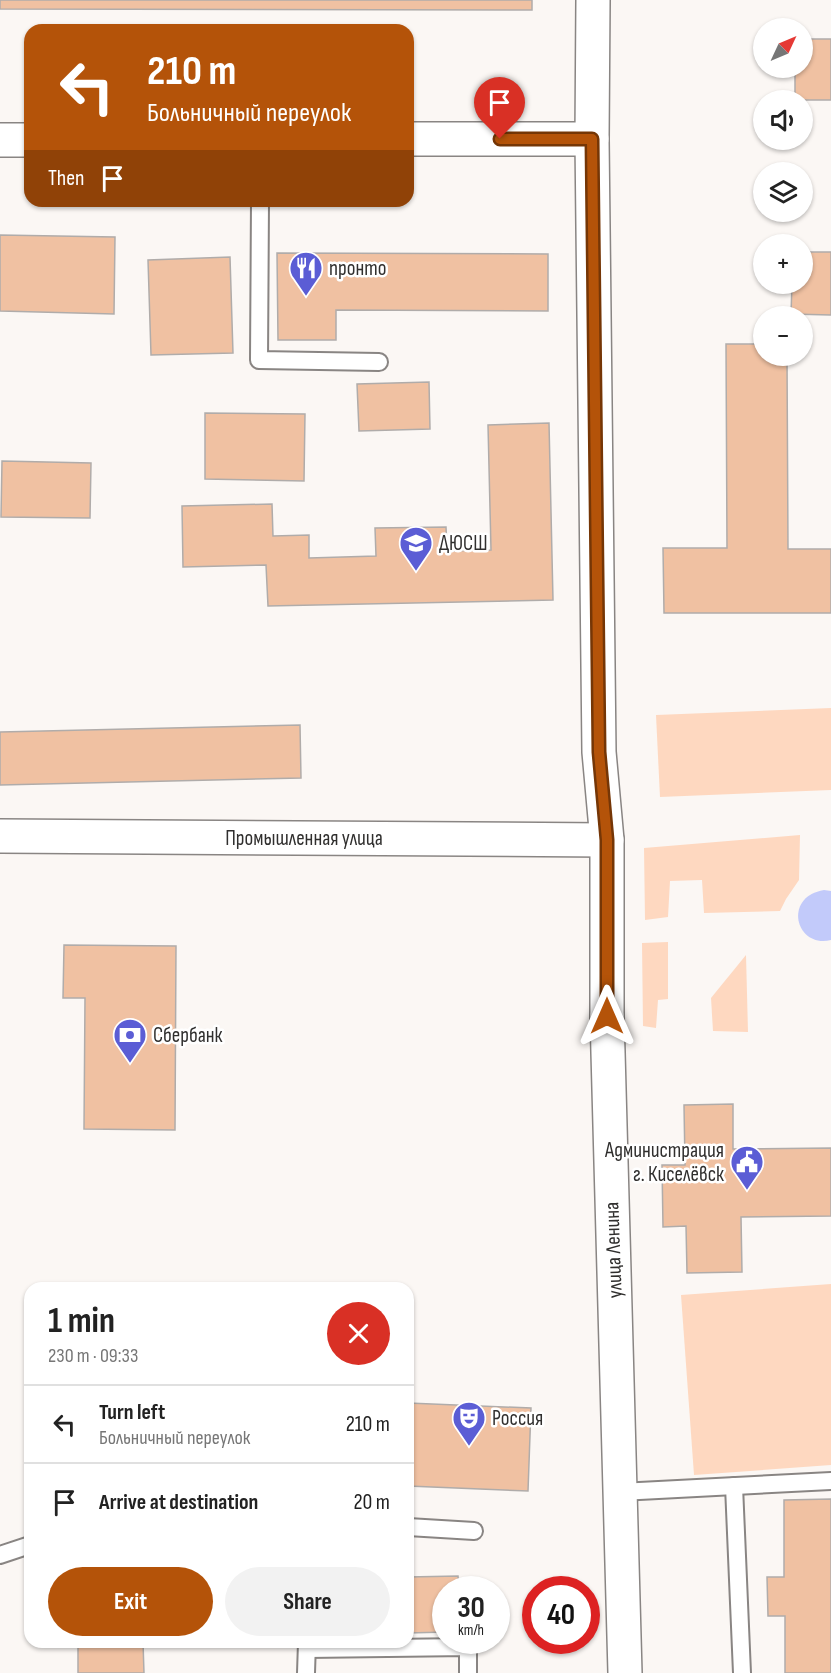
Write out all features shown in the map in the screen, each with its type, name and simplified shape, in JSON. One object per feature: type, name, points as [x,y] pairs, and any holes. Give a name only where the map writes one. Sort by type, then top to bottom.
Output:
[{"type":"street","name":"улица Ленина","points":[[592,0],[599,752],[607,840],[607,1016],[625,1673]]},
{"type":"street","points":[[414,140],[592,139]]},
{"type":"street","points":[[0,140],[24,140]]},
{"type":"street","name":"Промышленная улица","points":[[0,836],[607,840]]},
{"type":"lane","points":[[260,207],[259,360],[378,362]]},
{"type":"lane","points":[[620,1492],[831,1481]]},
{"type":"lane","points":[[734,1486],[742,1673]]},
{"type":"lane","points":[[414,1527],[474,1531]]},
{"type":"lane","points":[[0,1555],[24,1547]]},
{"type":"lane","points":[[414,1647],[468,1647],[468,1673]]},
{"type":"lane","points":[[306,1673],[307,1648]]},
{"type":"shaded area","points":[[831,708],[831,790],[660,797],[656,715]]},
{"type":"shaded area","points":[[800,835],[799,880],[780,911],[704,913],[702,880],[670,881],[668,917],[645,920],[644,848]]},
{"type":"shaded area","points":[[668,942],[668,999],[658,1000],[656,1028],[643,1026],[642,943]]},
{"type":"shaded area","points":[[746,955],[748,1032],[713,1031],[711,998]]},
{"type":"shaded area","points":[[831,1284],[831,1465],[694,1475],[681,1295]]},
{"type":"water","points":[[824,890],[831,891],[831,940],[819,941],[809,937],[802,930],[799,911],[802,902],[811,895]]},
{"type":"building","points":[[0,0],[532,0],[532,10],[0,9]]},
{"type":"building","points":[[813,39],[831,39],[831,100],[813,100],[813,90],[795,90],[795,78],[813,78]]},
{"type":"building","points":[[0,235],[115,237],[114,314],[0,311]]},
{"type":"building","points":[[813,252],[831,252],[831,315],[813,315],[813,306],[791,306],[792,294],[813,294]]},
{"type":"building","points":[[277,253],[548,254],[548,311],[336,310],[336,340],[278,340]]},
{"type":"building","points":[[230,257],[233,353],[151,355],[148,260]]},
{"type":"building","points":[[726,344],[753,344],[753,366],[787,366],[788,549],[831,549],[831,613],[664,613],[663,548],[727,548]]},
{"type":"building","points":[[429,382],[430,429],[359,431],[357,384]]},
{"type":"building","points":[[205,413],[305,414],[304,481],[205,479]]},
{"type":"building","points":[[549,423],[553,600],[268,606],[266,565],[183,567],[182,506],[272,504],[273,536],[309,535],[309,558],[376,556],[375,528],[446,527],[447,551],[491,550],[488,425]]},
{"type":"building","points":[[2,461],[91,463],[90,518],[1,517]]},
{"type":"building","points":[[300,725],[301,778],[0,785],[0,732]]},
{"type":"building","name":"Сбербанк","points":[[64,945],[176,946],[175,1130],[84,1129],[85,998],[63,998]]},
{"type":"building","name":"Администрация г. Киселёвск","points":[[733,1104],[733,1149],[831,1148],[831,1216],[741,1217],[742,1272],[687,1273],[686,1226],[663,1227],[662,1165],[685,1165],[684,1105]]},
{"type":"building","name":"Россия","points":[[414,1403],[531,1408],[528,1491],[414,1486]]},
{"type":"building","points":[[831,1499],[831,1673],[785,1673],[785,1616],[768,1616],[767,1577],[784,1577],[784,1500]]},
{"type":"building","points":[[414,1577],[432,1577],[432,1632],[414,1633]]},
{"type":"building","points":[[78,1648],[143,1648],[144,1673],[78,1673]]},
{"type":"place","name":"пронто","points":[[306,297]]},
{"type":"place","name":"ДЮСШ","points":[[416,572]]},
{"type":"place","name":"Сбербанк","points":[[130,1064]]},
{"type":"place","name":"Администрация г. Киселёвск","points":[[747,1191]]},
{"type":"place","name":"Россия","points":[[469,1447]]},
{"type":"route","points":[[500,139],[592,139],[599,752],[607,840],[607,1016]]}]
